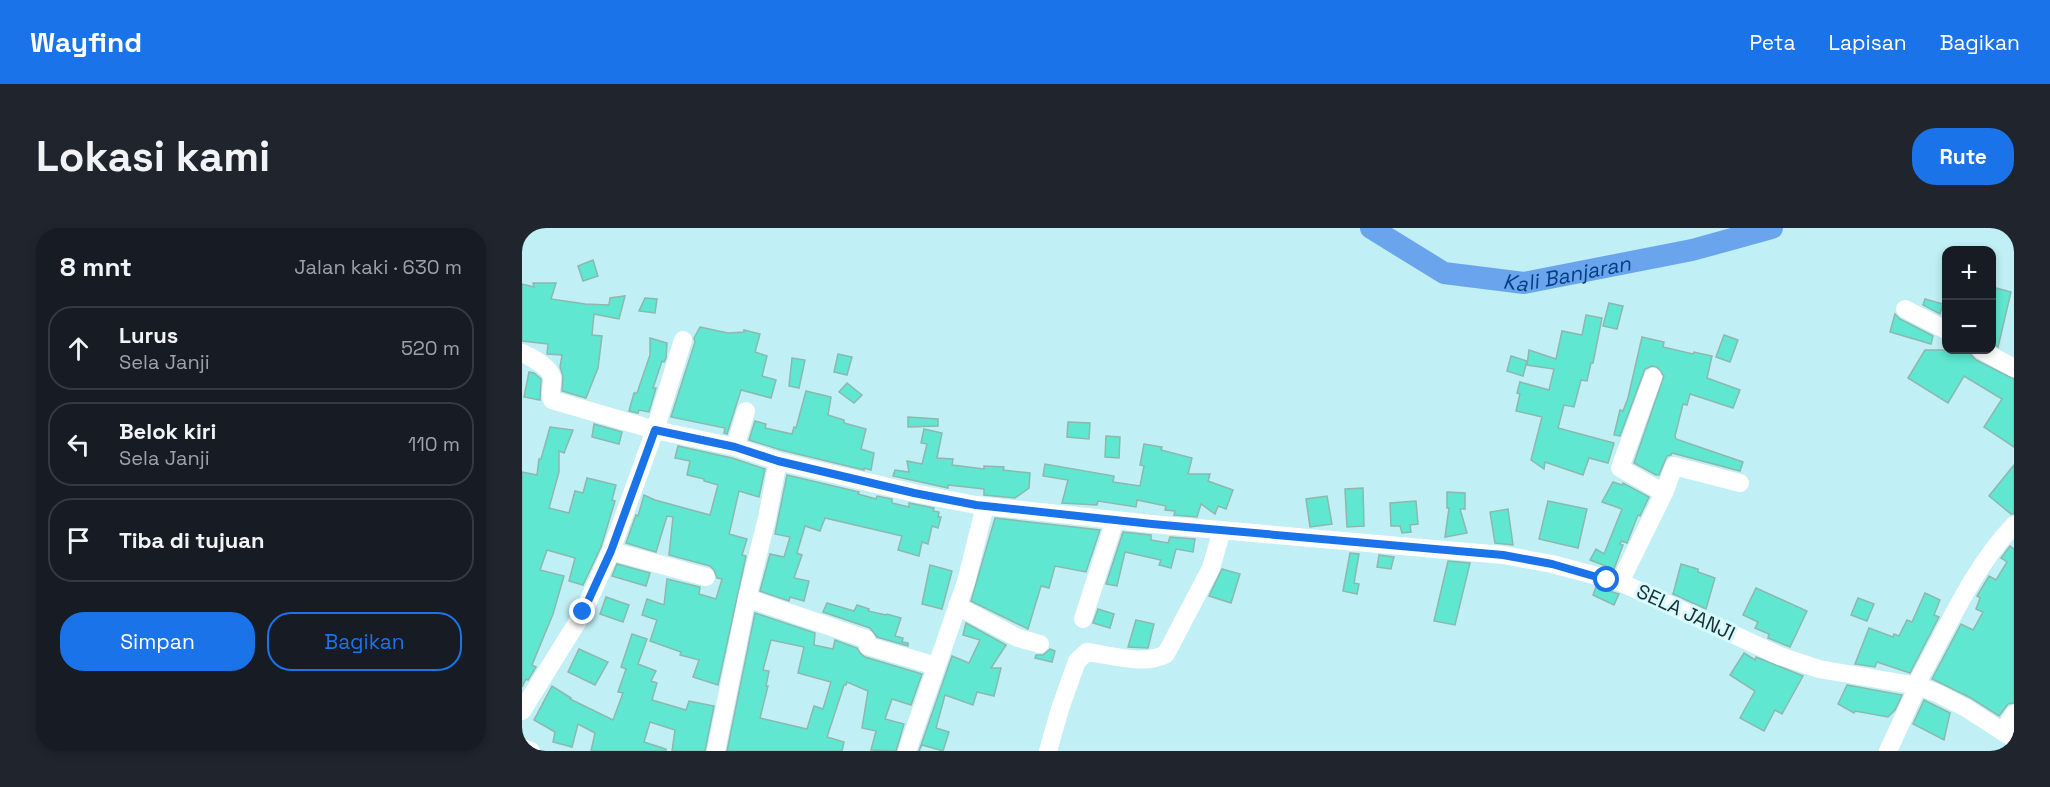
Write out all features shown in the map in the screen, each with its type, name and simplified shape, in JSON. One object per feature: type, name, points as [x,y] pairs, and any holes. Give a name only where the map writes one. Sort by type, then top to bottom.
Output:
[{"type":"street","points":[[1905,309],[1942,328]]},
{"type":"street","points":[[522,711],[583,612],[611,551],[655,430],[683,340]]},
{"type":"street","name":"SELA JANJI","points":[[522,353],[550,372],[553,379],[550,397],[552,400],[655,430],[735,447],[778,461],[914,493],[985,506],[1503,555],[1552,564],[1620,582],[1786,658],[1819,669],[1918,686],[1937,693],[1966,708],[2009,736]]},
{"type":"street","points":[[1988,354],[2014,368]]},
{"type":"street","points":[[1653,377],[1620,468],[1664,493]]},
{"type":"street","points":[[735,447],[746,411]]},
{"type":"street","points":[[716,751],[778,461]]},
{"type":"street","points":[[1620,582],[1664,493],[1674,466],[1740,483]]},
{"type":"street","points":[[907,751],[973,556],[985,506]]},
{"type":"street","points":[[1083,619],[1115,520]]},
{"type":"street","points":[[1888,751],[1920,677],[1986,558],[2014,525]]},
{"type":"street","points":[[1048,751],[1077,661],[1087,652],[1141,659],[1166,654],[1211,568],[1222,530]]},
{"type":"street","points":[[611,551],[706,577]]},
{"type":"street","points":[[747,598],[866,639],[868,646],[936,666]]},
{"type":"street","points":[[957,606],[1018,638],[1040,644]]},
{"type":"street","points":[[2009,736],[2014,714]]},
{"type":"street","points":[[522,748],[531,751]]},
{"type":"building","points":[[593,260],[598,276],[583,281],[578,266]]},
{"type":"building","points":[[533,283],[556,283],[551,299],[585,304],[609,305],[610,298],[625,296],[619,319],[594,314],[592,335],[602,336],[598,368],[586,398],[562,391],[563,376],[560,367],[562,355],[547,354],[548,344],[522,341],[522,284],[534,287]]},
{"type":"building","points":[[1996,288],[2011,292],[1998,347],[1996,346]]},
{"type":"building","points":[[645,298],[657,299],[655,313],[639,311]]},
{"type":"building","points":[[1925,299],[1942,304],[1940,314],[1923,305]]},
{"type":"building","points":[[1609,303],[1623,306],[1617,329],[1603,326]]},
{"type":"building","points":[[1895,314],[1900,319],[1933,336],[1931,344],[1890,332]]},
{"type":"building","points":[[1586,315],[1602,318],[1593,363],[1591,363],[1587,381],[1581,380],[1574,407],[1564,405],[1558,428],[1614,443],[1608,463],[1589,458],[1583,475],[1545,462],[1544,469],[1531,460],[1542,417],[1516,411],[1520,382],[1549,390],[1554,369],[1527,365],[1529,350],[1556,359],[1562,331],[1582,335]]},
{"type":"building","points":[[700,327],[728,333],[744,332],[744,330],[760,334],[755,352],[767,356],[762,376],[776,380],[771,398],[741,390],[727,434],[724,433],[725,428],[671,417],[695,342],[694,338]]},
{"type":"building","points":[[1724,335],[1738,340],[1730,362],[1716,357]]},
{"type":"building","points":[[1642,337],[1664,342],[1663,347],[1712,356],[1707,378],[1740,390],[1733,408],[1690,394],[1687,405],[1683,404],[1675,436],[1676,439],[1743,462],[1740,471],[1672,453],[1667,456],[1659,475],[1634,463],[1664,376],[1657,367],[1652,366],[1645,369],[1620,436],[1614,435],[1620,410],[1623,411],[1628,398]]},
{"type":"building","points":[[650,338],[667,343],[666,358],[664,362],[662,361],[653,388],[656,388],[649,412],[629,411],[650,355]]},
{"type":"building","points":[[1925,350],[1942,350],[1942,354],[1971,354],[1976,360],[2014,379],[2014,447],[1984,427],[2002,399],[1964,376],[1948,403],[1908,378]]},
{"type":"building","points":[[838,354],[852,357],[847,375],[834,372]]},
{"type":"building","points":[[1511,356],[1527,361],[1523,376],[1507,371]]},
{"type":"building","points":[[792,358],[805,360],[799,388],[789,386]]},
{"type":"building","points":[[529,372],[541,379],[540,400],[524,397]]},
{"type":"building","points":[[847,383],[862,395],[854,403],[839,392]]},
{"type":"building","points":[[806,391],[831,397],[828,415],[844,420],[844,423],[866,429],[861,449],[874,453],[871,470],[781,450],[749,440],[755,421],[766,424],[765,428],[792,434],[794,427],[796,428]]},
{"type":"building","points":[[908,417],[938,419],[938,426],[908,427]]},
{"type":"building","points":[[1068,422],[1090,423],[1089,439],[1067,437]]},
{"type":"building","points":[[594,424],[622,432],[619,444],[592,437]]},
{"type":"building","points":[[550,427],[573,430],[564,453],[559,451],[559,472],[549,508],[569,513],[575,491],[583,493],[587,478],[616,485],[612,500],[615,501],[601,547],[583,585],[569,581],[575,558],[547,550],[540,570],[564,576],[553,614],[532,665],[536,667],[522,687],[522,472],[537,475],[539,459],[541,459]]},
{"type":"building","points":[[924,429],[942,433],[937,458],[953,459],[952,465],[984,469],[984,466],[1004,467],[1003,470],[1030,473],[1029,488],[1015,498],[984,495],[984,489],[948,485],[948,488],[893,476],[895,470],[909,472],[907,461],[922,464],[927,444],[921,443]]},
{"type":"building","points":[[1106,436],[1120,437],[1119,458],[1105,457]]},
{"type":"building","points":[[1144,444],[1162,447],[1161,450],[1192,458],[1188,474],[1210,474],[1208,481],[1233,490],[1226,509],[1218,506],[1215,514],[1201,504],[1197,517],[1174,515],[1175,511],[1165,510],[1166,506],[1137,500],[1136,507],[1098,501],[1097,505],[1062,503],[1068,480],[1043,476],[1045,464],[1114,476],[1113,482],[1140,486],[1144,466],[1140,465]]},
{"type":"building","points":[[678,446],[732,458],[765,469],[759,497],[739,491],[729,534],[747,539],[742,555],[746,556],[718,685],[693,677],[699,660],[680,655],[681,652],[650,641],[657,620],[642,615],[647,599],[664,605],[667,579],[700,587],[699,594],[716,599],[722,579],[717,578],[710,566],[669,555],[673,517],[667,516],[656,552],[626,543],[644,495],[710,515],[718,485],[687,475],[690,461],[675,458]]},
{"type":"building","points":[[2014,465],[2014,514],[2011,514],[1989,496]]},
{"type":"building","points":[[787,475],[859,492],[858,494],[876,499],[877,496],[892,499],[892,503],[909,507],[909,503],[934,508],[933,511],[939,512],[938,517],[941,517],[938,528],[932,526],[928,544],[922,542],[919,556],[898,550],[902,536],[825,518],[820,531],[805,526],[797,553],[802,555],[794,578],[809,581],[804,601],[790,597],[789,601],[760,591],[770,554],[784,557],[790,537],[775,534]]},
{"type":"building","points":[[1613,482],[1622,485],[1623,483],[1649,497],[1640,516],[1638,515],[1627,543],[1621,541],[1620,544],[1623,545],[1614,569],[1590,560],[1596,549],[1604,554],[1622,509],[1602,502]]},
{"type":"building","points":[[1363,488],[1364,526],[1347,527],[1345,489]]},
{"type":"building","points":[[1447,492],[1465,493],[1465,509],[1460,509],[1467,533],[1445,537],[1449,508],[1447,508]]},
{"type":"building","points":[[1327,496],[1332,524],[1310,527],[1306,499]]},
{"type":"building","points":[[1416,501],[1418,524],[1410,525],[1411,532],[1402,533],[1400,526],[1391,526],[1390,503]]},
{"type":"building","points":[[1548,501],[1587,509],[1578,548],[1539,539]]},
{"type":"building","points":[[1508,509],[1513,545],[1495,543],[1490,512]]},
{"type":"building","points":[[995,518],[1100,530],[1086,572],[1055,566],[1049,588],[1041,586],[1028,629],[971,601]]},
{"type":"building","points":[[1123,532],[1151,535],[1151,540],[1168,543],[1170,537],[1195,539],[1193,552],[1176,549],[1171,568],[1159,565],[1161,560],[1125,552],[1117,586],[1106,584]]},
{"type":"building","points":[[2010,546],[2014,549],[2014,703],[2008,704],[1999,716],[1971,698],[1932,679],[1961,624],[1973,630],[1983,612],[1976,609],[1980,598],[1977,596],[1989,576],[1996,580],[2007,562],[2001,558]]},
{"type":"building","points":[[1350,553],[1359,554],[1354,583],[1359,584],[1357,594],[1343,591]]},
{"type":"building","points":[[1379,555],[1394,557],[1391,569],[1377,567]]},
{"type":"building","points":[[1448,561],[1470,563],[1455,625],[1434,621]]},
{"type":"building","points":[[617,564],[650,573],[646,586],[612,576]]},
{"type":"building","points":[[1681,564],[1698,569],[1698,572],[1715,578],[1706,609],[1673,594]]},
{"type":"building","points":[[930,565],[952,571],[942,609],[922,604]]},
{"type":"building","points":[[1222,569],[1240,574],[1231,603],[1209,596]]},
{"type":"building","points":[[1596,587],[1619,594],[1614,605],[1593,595]]},
{"type":"building","points":[[1756,588],[1807,611],[1790,647],[1768,638],[1769,634],[1755,628],[1758,622],[1743,615]]},
{"type":"building","points":[[1925,593],[1940,600],[1934,615],[1939,617],[1910,673],[1877,662],[1875,667],[1855,664],[1869,628],[1893,637],[1894,634],[1899,636],[1907,620],[1912,622]]},
{"type":"building","points":[[606,597],[629,605],[623,622],[600,614]]},
{"type":"building","points":[[1858,598],[1874,604],[1867,621],[1851,615]]},
{"type":"building","points":[[827,603],[854,611],[857,605],[869,609],[868,611],[901,618],[895,636],[903,638],[902,642],[908,643],[908,646],[877,637],[870,628],[823,612]]},
{"type":"building","points":[[1098,609],[1114,614],[1110,628],[1093,623]]},
{"type":"building","points":[[755,613],[815,633],[814,645],[833,649],[835,640],[857,648],[865,657],[922,674],[911,705],[892,699],[885,719],[904,724],[896,751],[871,750],[876,731],[862,728],[868,691],[847,682],[827,737],[844,742],[842,751],[727,751]],"holes":[[[771,640],[804,647],[798,673],[831,682],[823,709],[814,706],[807,729],[760,718],[768,686],[766,686],[769,671],[763,670]]]},
{"type":"building","points":[[1136,620],[1154,624],[1148,648],[1128,647]]},
{"type":"building","points":[[966,623],[1006,645],[991,668],[1001,668],[994,696],[977,692],[973,705],[945,695],[936,728],[949,732],[943,751],[922,745],[919,751],[952,656],[969,663],[980,640],[963,635]]},
{"type":"building","points":[[632,634],[647,639],[638,664],[656,671],[651,681],[657,683],[652,700],[686,710],[689,701],[714,706],[705,751],[672,751],[675,730],[650,722],[644,742],[666,749],[666,751],[591,751],[595,733],[578,724],[572,747],[553,742],[555,732],[534,720],[552,686],[570,699],[613,720],[623,693],[618,692],[626,669],[621,667]]},
{"type":"building","points":[[579,649],[608,662],[595,685],[568,672]]},
{"type":"building","points":[[1050,649],[1055,651],[1052,662],[1035,658],[1036,655],[1043,655]]},
{"type":"building","points":[[1744,653],[1755,660],[1756,657],[1803,676],[1782,714],[1775,710],[1764,731],[1740,718],[1755,691],[1730,675]]},
{"type":"building","points":[[1847,685],[1902,695],[1895,710],[1888,717],[1855,711],[1854,713],[1838,704]]},
{"type":"building","points":[[1924,700],[1950,713],[1944,740],[1913,724]]},
{"type":"waterway","name":"Kali Banjaran","points":[[1371,228],[1444,273],[1524,283],[1692,250],[1772,228]]},
{"type":"route","points":[[583,612],[611,551],[655,430],[735,447],[778,461],[914,493],[976,505],[1152,524],[1503,555],[1552,564],[1607,580]]}]
